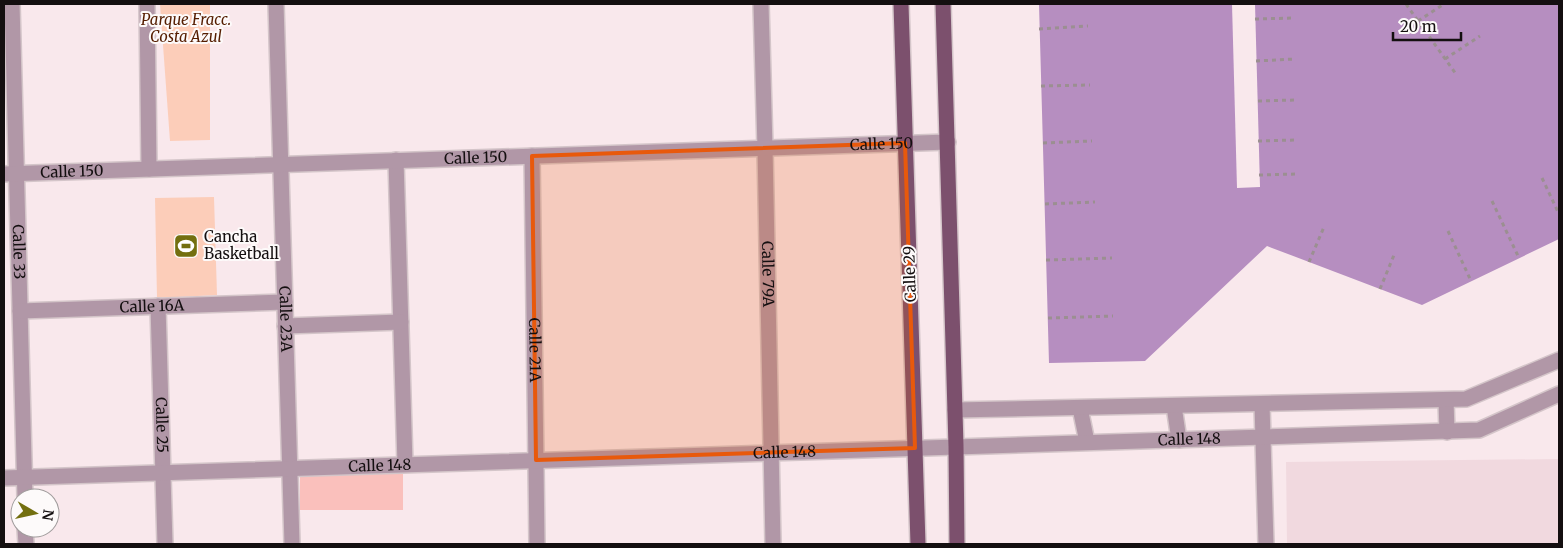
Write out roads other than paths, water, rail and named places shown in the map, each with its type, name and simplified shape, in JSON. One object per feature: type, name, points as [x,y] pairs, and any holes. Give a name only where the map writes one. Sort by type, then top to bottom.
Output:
[{"type":"main road","name":"Calle 29","points":[[901,4],[918,544]]},
{"type":"main road","points":[[943,4],[956,446],[957,544]]},
{"type":"street","name":"Calle 33","points":[[12,4],[10,173],[20,310],[25,488]]},
{"type":"street","points":[[147,4],[149,169]]},
{"type":"street","name":"Calle 23A","points":[[276,4],[292,544]]},
{"type":"street","name":"Calle 79A","points":[[761,4],[774,544]]},
{"type":"street","name":"Calle 150","points":[[10,173],[948,142]]},
{"type":"street","name":"Calle 21A","points":[[532,156],[537,544]]},
{"type":"street","points":[[396,160],[405,464]]},
{"type":"street","name":"Calle 16A","points":[[20,310],[285,302]]},
{"type":"street","name":"Calle 25","points":[[158,306],[165,544]]},
{"type":"street","points":[[286,326],[401,322]]},
{"type":"street","points":[[955,410],[1466,399],[1559,360]]},
{"type":"street","name":"Calle 148","points":[[4,478],[956,446],[1447,432],[1479,430],[1559,394]]},
{"type":"street","points":[[1446,400],[1447,432]]},
{"type":"street","points":[[1262,404],[1266,544]]},
{"type":"street","points":[[1174,406],[1178,440]]},
{"type":"street","points":[[1080,408],[1086,442]]},
{"type":"place","name":"Cancha Basketball","points":[[186,246]]},
{"type":"park label","name":"Parque Fracc. Costa Azul","points":[[186,28]]}]
